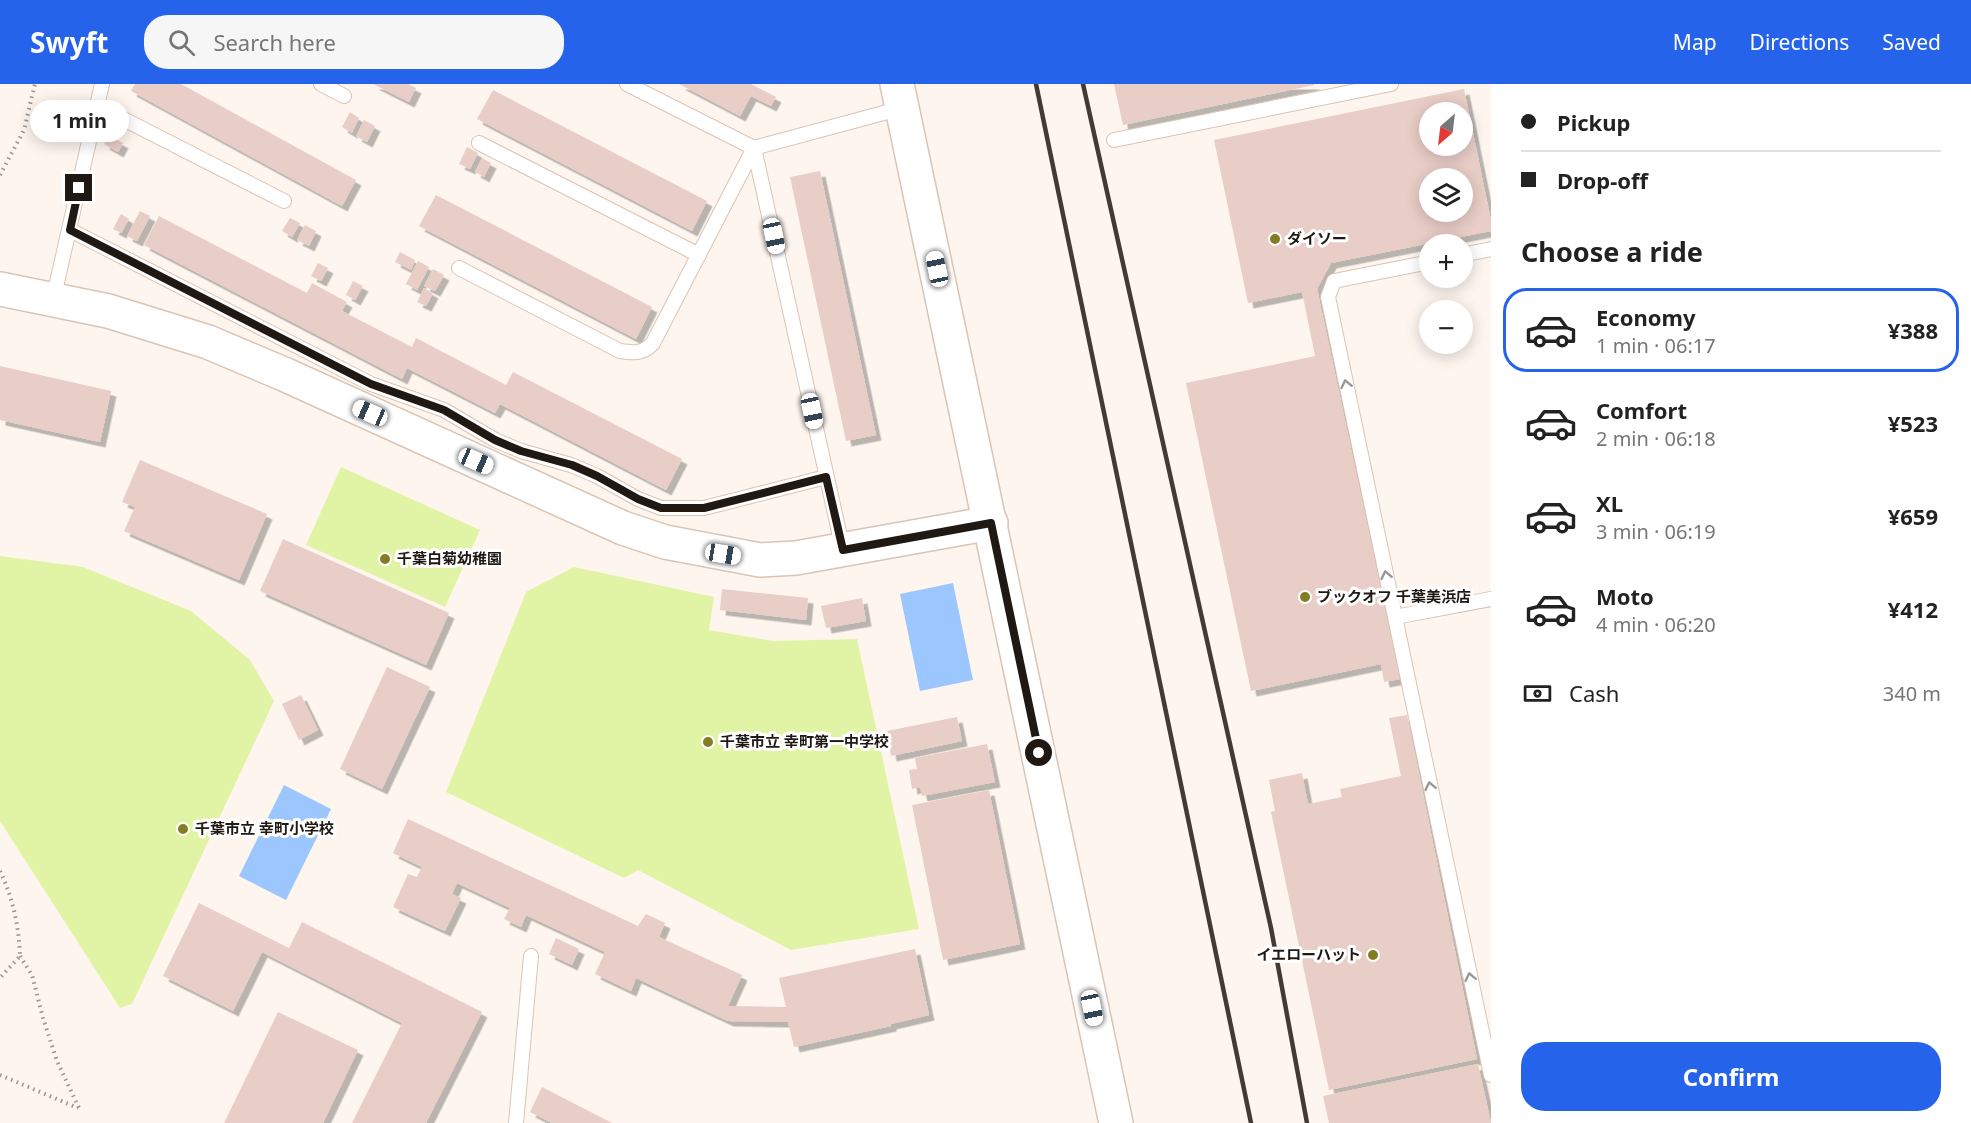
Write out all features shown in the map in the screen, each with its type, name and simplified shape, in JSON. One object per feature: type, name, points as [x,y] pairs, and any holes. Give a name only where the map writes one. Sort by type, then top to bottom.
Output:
[{"type":"street","points":[[900,96],[1116,1123]]},
{"type":"street","points":[[0,289],[108,311],[208,342],[623,528],[665,542],[760,560],[796,558],[991,523]]},
{"type":"lane","points":[[53,300],[102,84]]},
{"type":"lane","points":[[321,84],[344,96]]},
{"type":"lane","points":[[627,84],[754,148]]},
{"type":"lane","points":[[1114,140],[1390,84]]},
{"type":"lane","points":[[459,268],[620,351],[635,353],[647,350],[653,343],[754,148],[900,96]]},
{"type":"lane","points":[[96,105],[284,201]]},
{"type":"lane","points":[[479,143],[699,255]]},
{"type":"lane","points":[[754,148],[843,550]]},
{"type":"lane","points":[[70,230],[371,384],[444,410],[495,440],[521,451],[572,465],[638,499],[661,508],[704,508],[826,477]]},
{"type":"lane","points":[[1473,253],[1491,249]]},
{"type":"lane","points":[[1419,264],[1334,281],[1328,297],[1491,1075]]},
{"type":"lane","points":[[1395,617],[1491,599]]},
{"type":"lane","points":[[516,1123],[531,956]]},
{"type":"lane","points":[[1477,1009],[1491,1006]]},
{"type":"path","points":[[0,176],[24,130],[35,84]]},
{"type":"path","points":[[0,871],[19,930],[20,956],[32,975],[57,1061],[79,1108],[0,1075]]},
{"type":"path","points":[[0,978],[20,956]]},
{"type":"green space","points":[[341,467],[480,530],[445,607],[306,545]]},
{"type":"green space","points":[[0,556],[83,567],[191,611],[250,660],[274,701],[132,1004],[120,1008],[0,821]]},
{"type":"green space","points":[[574,567],[714,597],[709,630],[773,641],[857,639],[919,929],[791,950],[638,870],[624,878],[446,792],[526,592]]},
{"type":"water","points":[[953,583],[973,680],[920,691],[900,594]]},
{"type":"water","points":[[284,785],[331,809],[286,900],[239,876]]},
{"type":"building","points":[[135,84],[181,84],[356,180],[342,206],[131,91]]},
{"type":"building","points":[[373,84],[408,84],[416,88],[409,102]]},
{"type":"building","points":[[679,84],[751,84],[776,97],[771,106],[751,96],[740,116]]},
{"type":"building","points":[[1114,84],[1314,84],[1314,85],[1123,125]]},
{"type":"building","points":[[1464,89],[1467,102],[1419,102],[1419,156],[1473,156],[1473,133],[1491,221],[1491,231],[1473,235],[1419,234],[1419,245],[1331,263],[1317,289],[1400,679],[1384,682],[1381,664],[1251,691],[1186,383],[1315,356],[1302,292],[1248,303],[1214,140]]},
{"type":"building","points":[[493,90],[707,201],[692,231],[477,119]]},
{"type":"building","points":[[350,112],[359,118],[352,133],[342,127]]},
{"type":"building","points":[[364,120],[375,126],[367,142],[356,136]]},
{"type":"building","points":[[108,135],[123,143],[118,152],[104,144]]},
{"type":"building","points":[[467,147],[478,153],[470,169],[459,164]]},
{"type":"building","points":[[482,158],[491,163],[484,177],[475,172]]},
{"type":"building","points":[[820,171],[876,435],[846,441],[790,177]]},
{"type":"building","points":[[436,195],[652,307],[636,339],[419,226]]},
{"type":"building","points":[[140,211],[150,216],[137,241],[127,236]]},
{"type":"building","points":[[121,214],[129,219],[121,233],[113,229]]},
{"type":"building","points":[[159,216],[307,293],[312,283],[347,302],[342,311],[412,347],[416,338],[506,385],[513,372],[682,459],[666,490],[500,404],[495,413],[407,368],[402,379],[144,245]]},
{"type":"building","points":[[290,218],[300,223],[292,237],[282,231]]},
{"type":"building","points":[[305,225],[316,231],[309,246],[297,240]]},
{"type":"building","points":[[400,252],[415,260],[411,270],[395,262]]},
{"type":"building","points":[[418,261],[429,267],[417,290],[406,284]]},
{"type":"building","points":[[318,263],[328,268],[321,281],[311,276]]},
{"type":"building","points":[[433,269],[444,275],[435,291],[424,286]]},
{"type":"building","points":[[353,281],[363,286],[355,300],[346,295]]},
{"type":"building","points":[[424,288],[433,293],[426,306],[417,302]]},
{"type":"building","points":[[0,366],[111,391],[100,442],[0,420]]},
{"type":"building","points":[[140,460],[267,514],[239,580],[124,531],[135,507],[122,502]]},
{"type":"building","points":[[283,539],[449,613],[426,665],[260,591]]},
{"type":"building","points":[[722,589],[808,598],[806,620],[720,610]]},
{"type":"building","points":[[862,598],[866,621],[826,628],[821,606]]},
{"type":"building","points":[[387,667],[430,687],[382,789],[340,769]]},
{"type":"building","points":[[301,695],[318,730],[299,740],[282,704]]},
{"type":"building","points":[[1407,715],[1477,1059],[1329,1090],[1271,812],[1275,811],[1269,780],[1302,773],[1308,804],[1342,797],[1340,789],[1401,776],[1389,718]]},
{"type":"building","points":[[957,717],[962,741],[891,756],[887,731]]},
{"type":"building","points":[[987,744],[995,782],[922,796],[920,787],[912,789],[909,770],[917,769],[915,758]]},
{"type":"building","points":[[989,790],[1020,944],[943,960],[912,805]]},
{"type":"building","points":[[408,819],[638,926],[646,914],[665,923],[659,937],[742,975],[728,1006],[786,1007],[779,978],[915,949],[929,1015],[891,1024],[891,1026],[794,1047],[788,1022],[728,1021],[636,978],[631,991],[595,974],[605,952],[526,915],[521,927],[504,919],[510,908],[457,883],[452,894],[461,898],[445,931],[393,907],[408,874],[417,877],[422,867],[393,853]]},
{"type":"building","points":[[199,903],[289,948],[302,922],[482,1012],[426,1123],[352,1123],[402,1023],[262,952],[233,1011],[163,976]]},
{"type":"building","points":[[556,938],[579,949],[572,965],[549,954]]},
{"type":"building","points":[[278,1012],[358,1050],[323,1123],[224,1123]]},
{"type":"building","points":[[1478,1064],[1491,1123],[1329,1123],[1323,1096]]},
{"type":"building","points":[[542,1087],[612,1123],[552,1123],[530,1112]]},
{"type":"railway","points":[[1036,84],[1251,1123]]},
{"type":"railway","points":[[1083,84],[1271,928],[1307,1123]]},
{"type":"place","name":"ダイソー","points":[[1275,239]]},
{"type":"place","name":"千葉白菊幼稚園","points":[[385,559]]},
{"type":"place","name":"ブックオフ 千葉美浜店","points":[[1305,597]]},
{"type":"place","name":"千葉市立 幸町第一中学校","points":[[708,742]]},
{"type":"place","name":"千葉市立 幸町小学校","points":[[183,829]]},
{"type":"place","name":"イエローハット","points":[[1373,955]]},
{"type":"route","points":[[79,188],[70,230],[371,384],[444,410],[495,440],[521,451],[572,465],[638,499],[661,508],[704,508],[826,477],[843,550],[991,523],[1039,753]]}]
